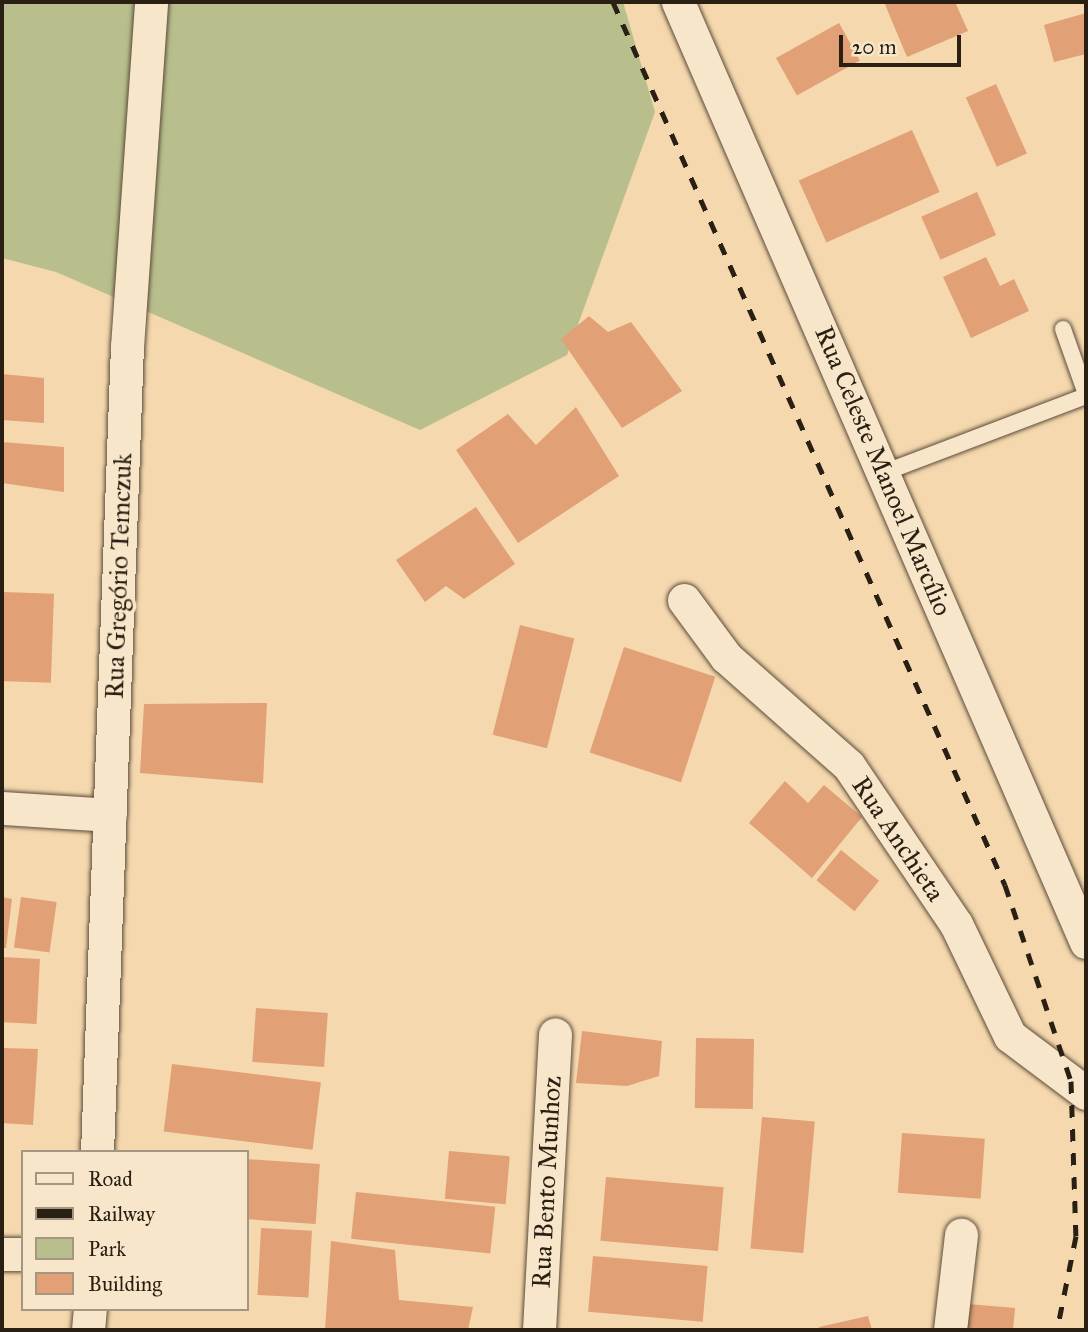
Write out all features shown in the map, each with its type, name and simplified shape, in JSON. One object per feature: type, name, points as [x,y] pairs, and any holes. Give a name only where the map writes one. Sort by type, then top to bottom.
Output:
[{"type":"street","name":"Rua Gregório Temczuk","points":[[97,1150],[127,347],[150,2]]},
{"type":"street","name":"Rua Celeste Manoel Marcílio","points":[[678,2],[1086,942]]},
{"type":"street","name":"Rua Anchieta","points":[[684,600],[726,657],[849,766],[956,924],[1010,1036],[1086,1093]]},
{"type":"street","points":[[2,808],[110,814]]},
{"type":"street","name":"Rua Bento Munhoz","points":[[539,1330],[555,1034]]},
{"type":"street","points":[[950,1330],[961,1235]]},
{"type":"street","points":[[2,1254],[21,1254]]},
{"type":"street","points":[[89,1330],[90,1311]]},
{"type":"lane","points":[[883,473],[1086,395],[1063,329]]},
{"type":"green space","points":[[2,2],[623,2],[655,112],[567,355],[420,430],[56,272],[2,258]]},
{"type":"building","points":[[884,2],[955,2],[968,31],[907,57]]},
{"type":"building","points":[[1086,13],[1086,54],[1054,62],[1044,25]]},
{"type":"building","points":[[839,23],[860,61],[797,96],[776,58]]},
{"type":"building","points":[[996,84],[1027,153],[997,167],[966,97]]},
{"type":"building","points":[[912,130],[940,192],[826,243],[799,180]]},
{"type":"building","points":[[977,192],[996,235],[940,260],[921,217]]},
{"type":"building","points":[[986,257],[1000,286],[1014,279],[1029,311],[971,338],[943,277]]},
{"type":"building","points":[[589,316],[608,332],[631,322],[682,391],[622,428],[561,339]]},
{"type":"building","points":[[2,374],[44,378],[44,423],[2,420]]},
{"type":"building","points":[[576,407],[619,476],[518,543],[456,450],[508,414],[536,445]]},
{"type":"building","points":[[2,442],[64,447],[64,492],[2,483]]},
{"type":"building","points":[[476,507],[515,564],[464,599],[446,586],[425,602],[396,560]]},
{"type":"building","points":[[2,592],[54,594],[51,683],[2,681]]},
{"type":"building","points":[[520,625],[574,639],[547,748],[493,735]]},
{"type":"building","points":[[624,647],[715,677],[681,782],[590,753]]},
{"type":"building","points":[[267,703],[263,783],[140,773],[144,704]]},
{"type":"building","points":[[785,781],[808,803],[824,785],[862,817],[812,878],[749,823]]},
{"type":"building","points":[[841,850],[879,881],[855,911],[816,880]]},
{"type":"building","points":[[2,897],[12,899],[6,948],[2,948]]},
{"type":"building","points":[[21,897],[57,902],[50,953],[14,948]]},
{"type":"building","points":[[2,957],[40,959],[37,1024],[2,1022]]},
{"type":"building","points":[[256,1008],[328,1013],[324,1067],[252,1062]]},
{"type":"building","points":[[582,1031],[662,1041],[659,1076],[627,1086],[576,1083]]},
{"type":"building","points":[[696,1038],[754,1039],[753,1109],[695,1108]]},
{"type":"building","points":[[2,1048],[38,1049],[33,1125],[2,1123]]},
{"type":"building","points":[[172,1064],[321,1082],[313,1150],[164,1131]]},
{"type":"building","points":[[762,1117],[815,1122],[803,1253],[750,1248]]},
{"type":"building","points":[[902,1133],[985,1139],[981,1199],[898,1193]]},
{"type":"building","points":[[449,1151],[510,1156],[506,1204],[445,1199]]},
{"type":"building","points":[[248,1159],[320,1164],[316,1224],[248,1219]]},
{"type":"building","points":[[606,1177],[724,1187],[718,1251],[600,1241]]},
{"type":"building","points":[[356,1192],[495,1207],[490,1253],[351,1239]]},
{"type":"building","points":[[261,1228],[312,1231],[308,1298],[257,1295]]},
{"type":"building","points":[[331,1241],[395,1250],[399,1300],[473,1307],[468,1330],[325,1330]]},
{"type":"building","points":[[593,1256],[708,1266],[703,1322],[588,1312]]},
{"type":"building","points":[[968,1304],[1015,1308],[1013,1330],[966,1330]]},
{"type":"building","points":[[868,1316],[872,1330],[820,1330],[819,1327]]},
{"type":"railway","points":[[613,2],[1005,885],[1071,1081],[1076,1236],[1057,1330]]}]
